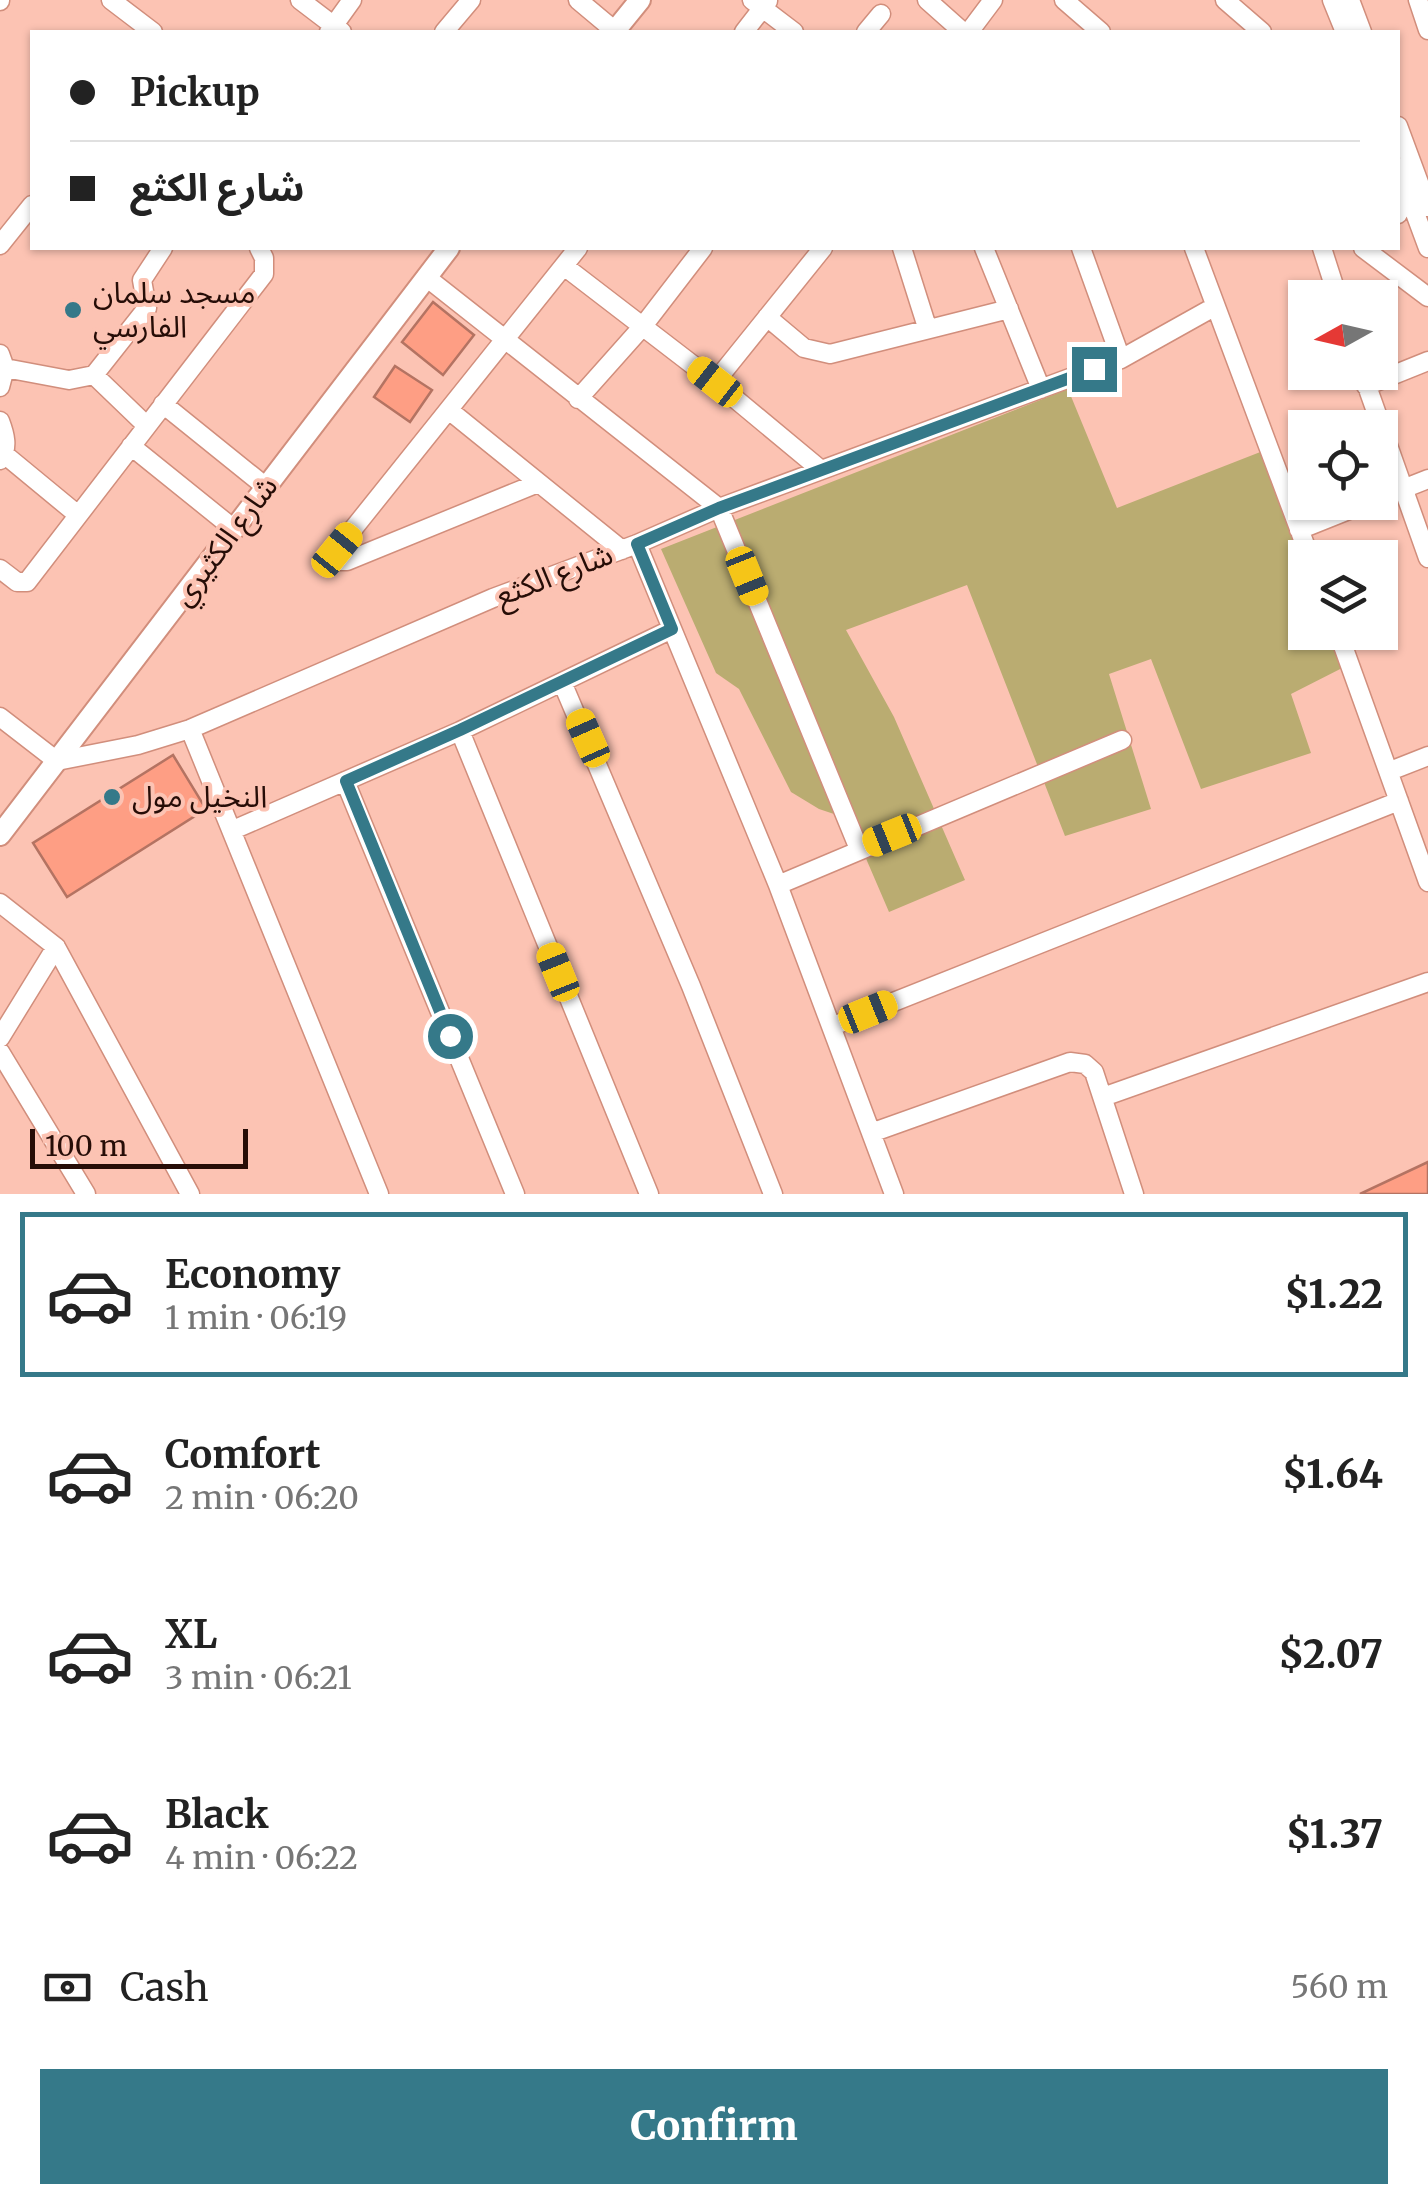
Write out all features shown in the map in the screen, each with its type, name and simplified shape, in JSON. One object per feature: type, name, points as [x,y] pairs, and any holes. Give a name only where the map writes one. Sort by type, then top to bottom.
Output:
[{"type":"main road","points":[[616,30],[640,0]]},
{"type":"main road","name":"شارع الكثيري","points":[[0,835],[426,277],[439,251]]},
{"type":"street","points":[[110,0],[150,30]]},
{"type":"street","points":[[300,0],[335,30],[352,0]]},
{"type":"street","points":[[446,30],[470,0]]},
{"type":"street","points":[[578,0],[612,30]]},
{"type":"street","points":[[927,0],[964,30]]},
{"type":"street","points":[[968,30],[993,0]]},
{"type":"street","points":[[1064,0],[1099,30]]},
{"type":"street","points":[[1226,0],[1260,30]]},
{"type":"street","points":[[1332,0],[1344,30]]},
{"type":"street","points":[[1350,0],[1361,30]]},
{"type":"street","points":[[1418,0],[1428,30]]},
{"type":"street","points":[[745,30],[762,3],[792,30]]},
{"type":"street","points":[[868,30],[881,14]]},
{"type":"street","points":[[1400,131],[1428,206]]},
{"type":"street","points":[[1400,173],[1428,248]]},
{"type":"street","points":[[1400,208],[1406,190]]},
{"type":"street","points":[[0,245],[30,208]]},
{"type":"street","points":[[0,387],[3,361],[69,380],[94,376],[147,308],[142,280],[162,250]]},
{"type":"street","points":[[0,569],[17,582],[26,582],[264,274],[260,250]]},
{"type":"street","points":[[538,483],[347,561],[338,561],[337,550],[576,250]]},
{"type":"street","points":[[578,399],[643,326],[701,250]]},
{"type":"street","points":[[715,382],[821,250]]},
{"type":"street","points":[[903,250],[927,327]]},
{"type":"street","points":[[985,250],[1041,389]]},
{"type":"street","points":[[1082,250],[1121,359]]},
{"type":"street","points":[[1195,250],[1303,540]]},
{"type":"street","points":[[1323,250],[1332,280]]},
{"type":"street","points":[[1365,250],[1428,297]]},
{"type":"street","points":[[564,266],[715,382],[821,470]]},
{"type":"street","points":[[426,277],[719,508],[858,849]]},
{"type":"street","name":"شارع الكثع","points":[[56,761],[138,745],[190,729],[493,598],[719,508],[1121,359],[1214,307]]},
{"type":"street","points":[[767,317],[804,348],[830,354],[1009,308]]},
{"type":"street","points":[[1398,369],[1428,361]]},
{"type":"street","points":[[94,376],[147,426]]},
{"type":"street","points":[[1368,390],[1428,558]]},
{"type":"street","points":[[164,404],[266,487]]},
{"type":"street","points":[[450,411],[538,483],[629,547],[672,629],[778,885],[894,1194]]},
{"type":"street","points":[[0,421],[6,436],[2,457],[78,515]]},
{"type":"street","points":[[131,446],[234,529]]},
{"type":"street","points":[[1398,491],[1428,479]]},
{"type":"street","points":[[1299,530],[1324,520]]},
{"type":"street","points":[[233,830],[460,730],[672,629]]},
{"type":"street","points":[[1345,650],[1428,882]]},
{"type":"street","points":[[562,682],[691,986],[773,1194]]},
{"type":"street","points":[[0,717],[56,761]]},
{"type":"street","points":[[190,729],[379,1194]]},
{"type":"street","points":[[460,730],[649,1194]]},
{"type":"street","points":[[778,885],[1122,740]]},
{"type":"street","points":[[1390,772],[1428,756]]},
{"type":"street","points":[[346,781],[515,1194]]},
{"type":"street","points":[[832,1026],[1400,801]]},
{"type":"street","points":[[0,904],[56,947],[190,1194]]},
{"type":"street","points":[[0,1038],[56,947]]},
{"type":"street","points":[[1103,1098],[1428,982]]},
{"type":"street","points":[[0,1052],[86,1194]]},
{"type":"street","points":[[871,1133],[1070,1062],[1085,1064],[1094,1072],[1134,1194]]},
{"type":"shaded area","points":[[1068,389],[1117,508],[1268,449],[1288,508],[1288,520],[1292,520],[1299,540],[1288,540],[1288,650],[1347,650],[1352,663],[1291,694],[1311,753],[1201,789],[1151,659],[1109,674],[1151,809],[1065,836],[967,585],[846,630],[894,717],[965,880],[889,912],[849,819],[819,809],[791,792],[739,689],[716,673],[661,549]]},
{"type":"building","points":[[433,302],[474,335],[443,375],[402,342]]},
{"type":"building","points":[[395,366],[432,390],[410,422],[374,397]]},
{"type":"building","points":[[173,755],[206,809],[67,897],[33,843]]},
{"type":"building","points":[[1428,1162],[1428,1194],[1360,1194]]},
{"type":"place","name":"مسجد سلمان الفارسي","points":[[73,310]]},
{"type":"place","name":"النخيل مول","points":[[112,797]]},
{"type":"route","points":[[450,1036],[346,781],[672,629],[637,544],[719,508],[1094,369]]}]
